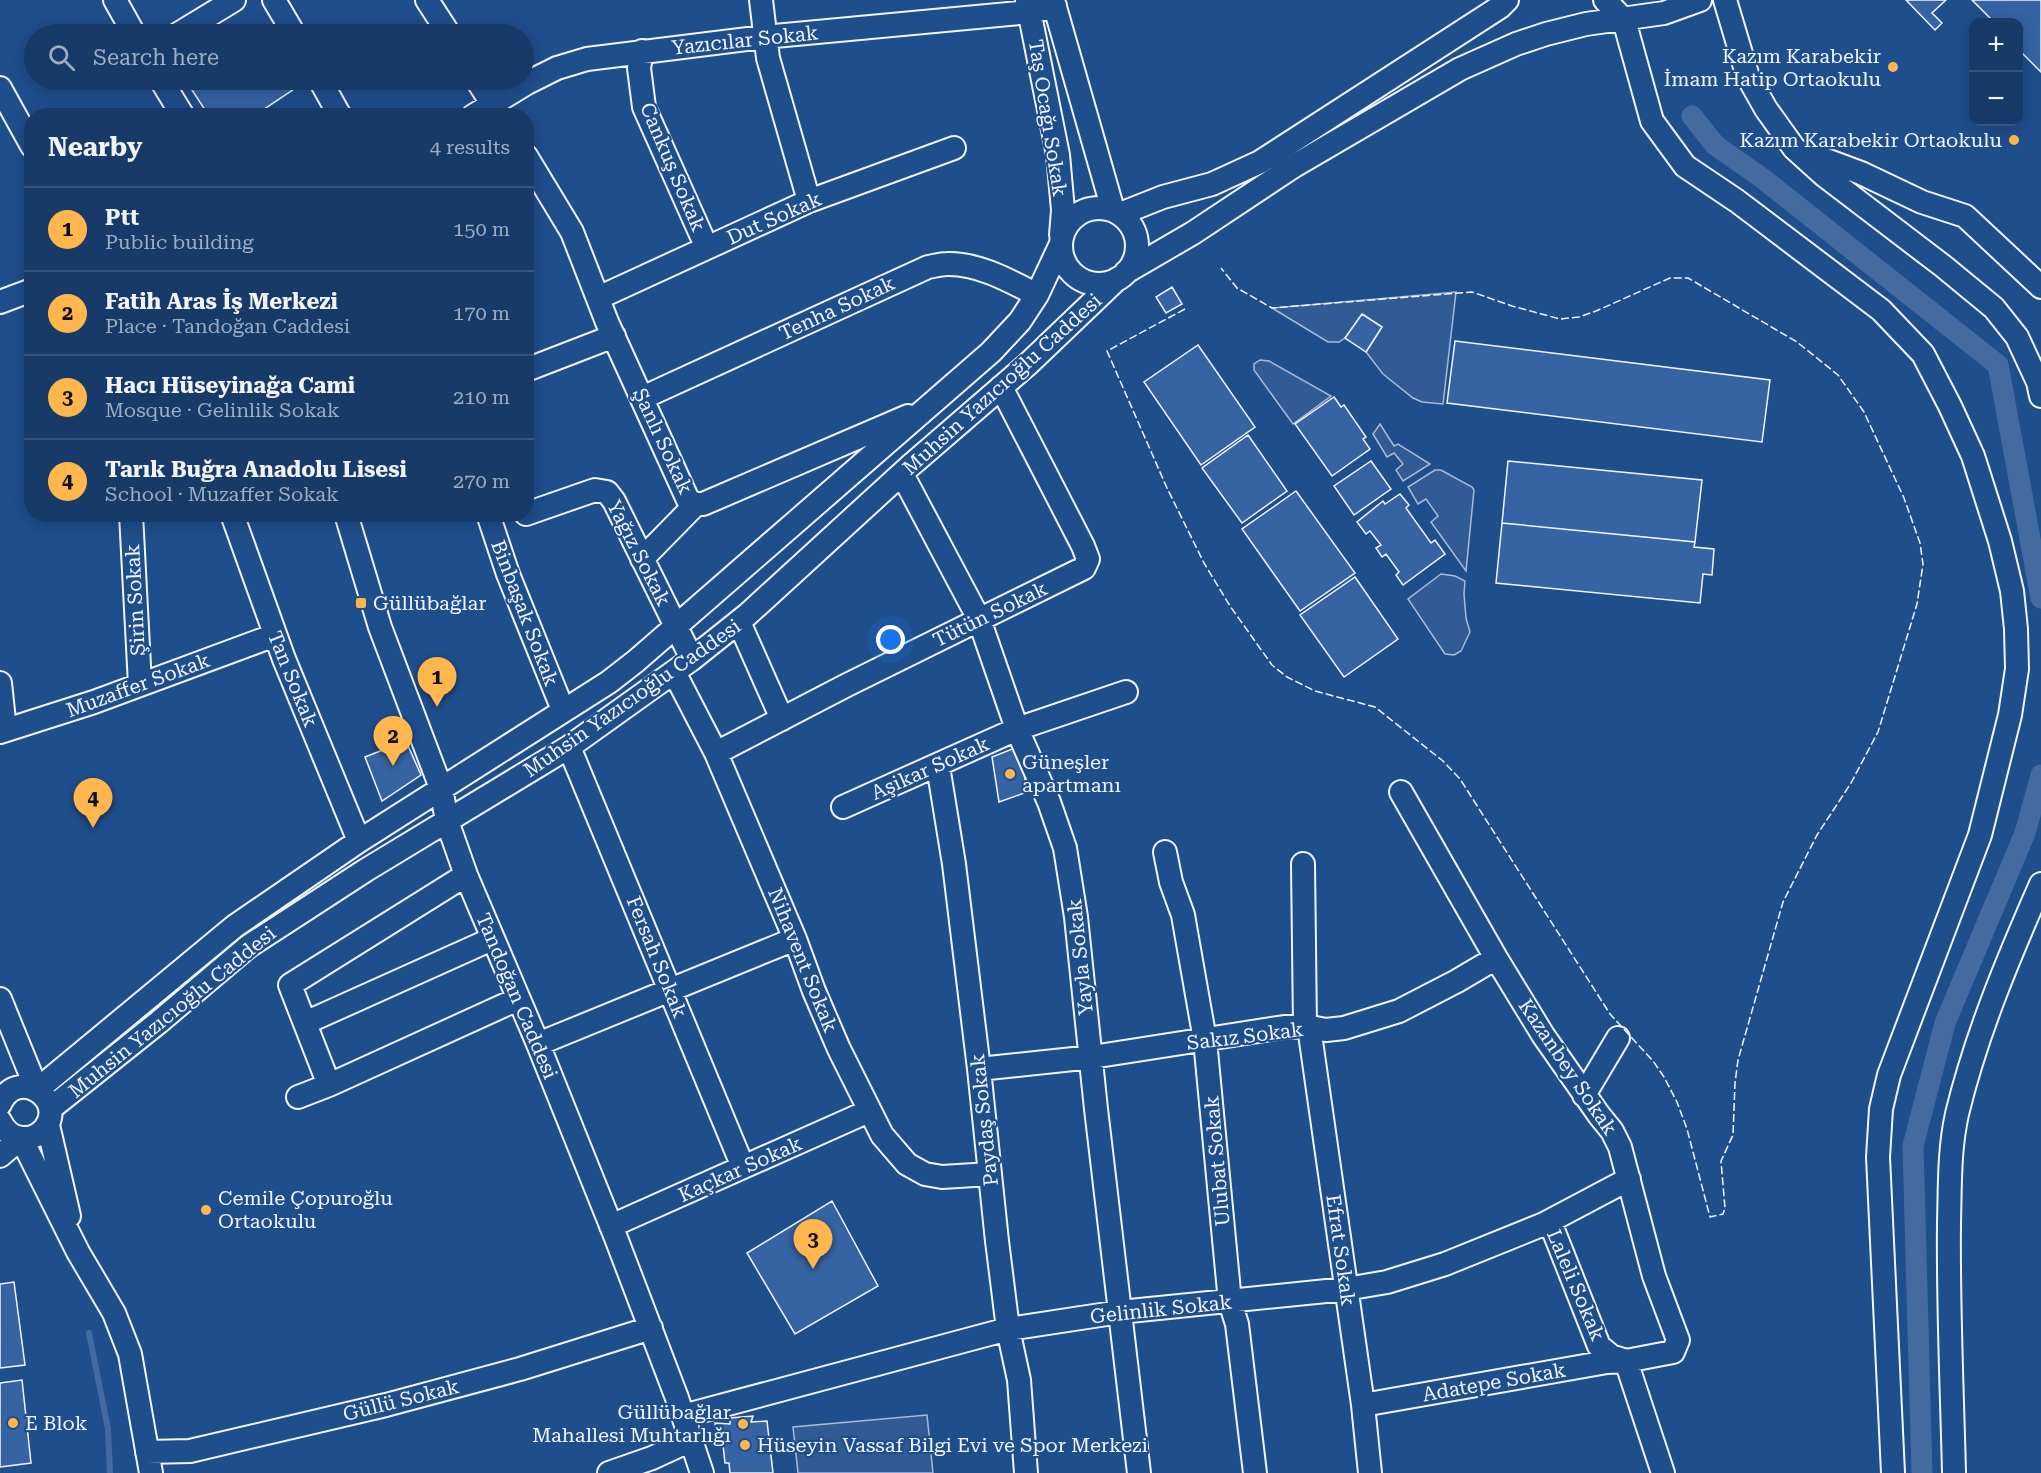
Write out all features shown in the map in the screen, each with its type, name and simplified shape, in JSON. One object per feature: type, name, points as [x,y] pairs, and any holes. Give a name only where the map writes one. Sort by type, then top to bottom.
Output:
[{"type":"street","points":[[115,0],[128,24]]},
{"type":"street","points":[[194,24],[234,0]]},
{"type":"street","points":[[274,0],[288,24]]},
{"type":"street","points":[[427,0],[443,24]]},
{"type":"street","points":[[761,0],[768,58],[809,201]]},
{"type":"street","points":[[1116,212],[1212,183],[1260,162],[1500,7],[1507,0]]},
{"type":"street","points":[[1605,0],[1624,20],[1652,121],[1685,166],[1737,201],[1881,310],[1923,354],[1973,456],[2000,541],[2012,591],[2017,669],[2010,715],[1997,773],[1980,836],[1889,1075],[1881,1109],[1878,1157],[1893,1473]]},
{"type":"street","name":"Muhsin Yazıcıoğlu Caddesi","points":[[45,1108],[159,1022],[249,946],[366,870],[569,747],[739,622],[1122,276],[1194,233],[1294,166],[1461,69],[1516,44],[1546,34],[1586,24],[1664,13],[1700,0]]},
{"type":"street","points":[[1725,0],[1748,77],[1766,109],[1794,148],[1825,176],[1994,308],[2017,337],[2038,382],[2041,396]]},
{"type":"street","name":"Yazıcılar Sokak","points":[[534,79],[557,68],[587,59],[1054,3]]},
{"type":"street","name":"Taş Ocağı Sokak","points":[[1054,3],[1116,212]]},
{"type":"street","name":"Taş Ocağı Sokak","points":[[1029,6],[1058,155],[1063,210],[1060,241]]},
{"type":"street","name":"Cankuş Sokak","points":[[642,51],[639,68],[644,107],[707,248]]},
{"type":"street","points":[[0,88],[24,132]]},
{"type":"street","points":[[167,90],[178,108]]},
{"type":"street","points":[[326,90],[336,108]]},
{"type":"street","points":[[484,90],[496,108]]},
{"type":"street","name":"Yazıcılar Sokak","points":[[499,108],[518,90]]},
{"type":"street","name":"Dut Sokak","points":[[598,298],[809,201],[954,148]]},
{"type":"street","points":[[1794,148],[1861,172],[1922,202],[1965,216],[2041,287]]},
{"type":"street","name":"Şanlı Sokak","points":[[534,169],[572,232],[614,336],[688,500],[696,504],[703,504],[922,410]]},
{"type":"street","points":[[1097,207],[1116,212],[1128,221],[1134,231],[1137,253],[1133,263],[1122,276],[1107,283],[1097,284],[1078,278],[1065,264],[1060,241],[1066,225],[1085,209],[1097,207]]},
{"type":"street","name":"Muhsin Yazıcıoğlu Caddesi","points":[[45,1108],[223,935],[359,841],[609,682],[677,626],[990,352],[1020,321],[1037,296],[1060,241]]},
{"type":"street","name":"Tenha Sokak","points":[[642,398],[928,267],[947,264],[971,267],[1012,282],[1037,296]]},
{"type":"street","points":[[0,302],[24,293]]},
{"type":"street","points":[[534,367],[614,336]]},
{"type":"street","name":"Tütün Sokak","points":[[716,753],[1084,568],[1088,559],[1001,387]]},
{"type":"street","name":"Yayla Sokak","points":[[902,474],[979,619],[1017,729],[1049,802],[1065,848],[1076,917],[1139,1473]]},
{"type":"street","name":"Yağız Sokak","points":[[534,511],[595,490],[607,492],[614,501],[677,626],[683,665]]},
{"type":"street","points":[[642,559],[696,504]]},
{"type":"street","name":"Şirin Sokak","points":[[131,522],[140,685]]},
{"type":"street","name":"Tan Sokak","points":[[235,522],[275,635],[359,841]]},
{"type":"street","name":"Tandoğan Caddesi","points":[[348,522],[380,627],[441,788],[447,821],[466,875],[538,1044],[611,1226],[651,1328],[702,1473]]},
{"type":"street","name":"Binbaşak Sokak","points":[[491,522],[508,574],[563,711]]},
{"type":"street","points":[[739,622],[782,719]]},
{"type":"street","name":"Muzaffer Sokak","points":[[3,731],[140,685],[275,635]]},
{"type":"street","name":"Nihavent Sokak","points":[[683,665],[716,753],[795,939],[814,991],[882,1135],[907,1164],[925,1174],[942,1177],[990,1174]]},
{"type":"street","points":[[0,683],[3,731]]},
{"type":"street","name":"Aşikar Sokak","points":[[843,807],[1017,729],[1126,692]]},
{"type":"street","name":"Fersah Sokak","points":[[569,747],[743,1167]]},
{"type":"street","name":"Paydaş Sokak","points":[[938,766],[954,864],[1008,1329],[1019,1380],[1026,1473]]},
{"type":"street","name":"Kazanbey Sokak","points":[[1401,792],[1543,1035],[1612,1131],[1620,1147],[1654,1276],[1678,1341],[1673,1352],[1626,1361]]},
{"type":"street","name":"Ulubat Sokak","points":[[1166,852],[1171,882],[1183,915],[1205,1040],[1230,1302],[1237,1324],[1255,1473]]},
{"type":"street","name":"Efrat Sokak","points":[[1303,864],[1307,1026],[1363,1405],[1370,1473]]},
{"type":"street","points":[[329,1085],[290,985],[466,875]]},
{"type":"street","points":[[1954,1473],[1948,1267],[1951,1159],[1957,1116],[1987,1016],[2012,950],[2041,884]]},
{"type":"street","points":[[305,1023],[492,939]]},
{"type":"street","points":[[538,1044],[795,939]]},
{"type":"street","name":"Sakız Sokak","points":[[979,1069],[1092,1057],[1284,1027],[1307,1026],[1326,1030],[1344,1028],[1400,1011],[1496,958]]},
{"type":"street","points":[[0,999],[45,1108],[78,1252]]},
{"type":"street","points":[[298,1097],[518,999]]},
{"type":"street","points":[[1584,1095],[1618,1038]]},
{"type":"street","points":[[0,1104],[14,1089],[30,1087],[45,1108]]},
{"type":"street","points":[[0,1156],[21,1138],[36,1136],[45,1108]]},
{"type":"street","name":"Kaçkar Sokak","points":[[611,1226],[869,1111]]},
{"type":"street","points":[[0,1121],[5,1130],[21,1138],[78,1252],[114,1312],[130,1354],[149,1463]]},
{"type":"street","name":"Gelinlik Sokak","points":[[683,1416],[1008,1329],[1120,1312],[1346,1289],[1387,1282],[1445,1264],[1550,1222],[1629,1179]]},
{"type":"street","name":"Laleli Sokak","points":[[1550,1222],[1599,1346],[1611,1356],[1626,1361]]},
{"type":"street","name":"Güllü Sokak","points":[[149,1463],[190,1451],[386,1405],[520,1369],[651,1328]]},
{"type":"street","points":[[1626,1361],[1656,1472]]},
{"type":"street","name":"Adatepe Sokak","points":[[1363,1405],[1607,1362],[1626,1361]]},
{"type":"street","points":[[609,1473],[652,1458],[691,1440]]},
{"type":"shaded area","points":[[1456,292],[1443,404],[1422,402],[1413,398],[1383,374],[1366,352],[1382,327],[1362,314],[1345,338],[1339,342],[1328,342],[1272,308]]},
{"type":"shaded area","points":[[1260,360],[1269,361],[1331,396],[1293,424],[1254,370],[1254,364]]},
{"type":"shaded area","points":[[1380,424],[1394,446],[1398,444],[1430,464],[1403,481],[1396,470],[1403,464],[1394,453],[1387,457],[1373,434]]},
{"type":"shaded area","points":[[1435,470],[1441,470],[1474,490],[1466,571],[1431,522],[1438,516],[1426,499],[1418,504],[1408,487]]},
{"type":"shaded area","points":[[1441,574],[1455,576],[1465,581],[1466,618],[1470,632],[1461,651],[1454,655],[1445,654],[1408,599]]},
{"type":"shaded area","points":[[927,1415],[933,1473],[798,1473],[793,1427]]},
{"type":"building","points":[[1906,0],[1946,0],[1932,13],[1942,23],[1935,30]]},
{"type":"building","points":[[1972,0],[2041,0],[2041,72],[2023,54],[2023,18],[1990,18]]},
{"type":"building","points":[[192,90],[293,90],[266,108],[204,108]]},
{"type":"building","points":[[1172,287],[1182,304],[1166,313],[1156,297]]},
{"type":"building","points":[[1362,314],[1382,327],[1366,352],[1345,338]]},
{"type":"building","points":[[1455,341],[1770,380],[1762,442],[1447,403]]},
{"type":"building","points":[[1198,345],[1255,427],[1201,465],[1144,382]]},
{"type":"building","points":[[1334,397],[1341,407],[1344,405],[1366,437],[1363,439],[1370,449],[1332,476],[1295,424]]},
{"type":"building","points":[[1248,435],[1287,491],[1242,523],[1202,468]]},
{"type":"building","points":[[1371,461],[1391,489],[1354,515],[1334,486]]},
{"type":"building","points":[[1508,461],[1702,480],[1695,542],[1502,523]]},
{"type":"building","points":[[1296,491],[1355,573],[1300,611],[1242,529]]},
{"type":"building","points":[[1400,494],[1409,505],[1406,508],[1431,543],[1435,540],[1445,554],[1403,585],[1396,575],[1399,572],[1386,554],[1382,557],[1376,548],[1381,545],[1370,531],[1366,534],[1357,522],[1383,501],[1385,504]]},
{"type":"building","points":[[1502,523],[1695,542],[1694,547],[1714,549],[1712,575],[1703,574],[1700,603],[1496,583]]},
{"type":"building","points":[[1355,577],[1398,639],[1344,677],[1300,615]]},
{"type":"building","points":[[406,741],[421,775],[382,801],[365,757]]},
{"type":"building","name":"Güneşler apartmanı","points":[[1020,746],[1027,792],[999,802],[992,757]]},
{"type":"building","points":[[832,1201],[878,1286],[795,1334],[747,1253]]},
{"type":"building","points":[[14,1282],[25,1365],[0,1368],[0,1284]]},
{"type":"building","name":"E Blok","points":[[22,1380],[31,1463],[0,1467],[0,1383]]},
{"type":"building","name":"Hüseyin Vassaf Bilgi Evi ve Spor Merkezi","points":[[753,1416],[751,1422],[767,1421],[773,1473],[730,1473],[729,1463],[725,1463],[723,1445],[717,1444],[715,1423],[730,1424],[730,1418]]},
{"type":"waterway","points":[[1692,116],[1715,145],[1762,178],[1998,365],[2041,598]]},
{"type":"waterway","points":[[1922,1473],[1913,1146],[1945,1023],[2025,833],[2041,775]]},
{"type":"waterway","points":[[89,1333],[108,1429],[110,1473]]},
{"type":"fence","points":[[1185,309],[1107,351],[1167,488],[1204,563],[1230,606],[1272,665],[1287,677],[1315,691],[1375,707],[1443,761],[1460,779],[1610,1014],[1653,1061],[1664,1077],[1687,1129],[1710,1217],[1723,1214],[1725,1208],[1721,1161],[1733,1135],[1738,1060],[1783,902],[1817,835],[1851,783],[1878,732],[1917,604],[1923,564],[1920,543],[1904,498],[1864,412],[1838,375],[1797,342],[1688,278],[1670,278],[1596,311],[1579,317],[1560,319],[1472,292],[1272,308],[1237,288],[1221,268]]},
{"type":"place","name":"Kazım Karabekir İmam Hatip Ortaokulu","points":[[1893,67]]},
{"type":"place","name":"Kazım Karabekir Ortaokulu","points":[[2014,140]]},
{"type":"place","name":"Güllübağlar","points":[[361,603]]},
{"type":"place","name":"Ptt","points":[[437,707]]},
{"type":"place","name":"Fatih Aras İş Merkezi","points":[[393,766]]},
{"type":"place","name":"Güneşler apartmanı","points":[[1010,774]]},
{"type":"place","name":"Tarık Buğra Anadolu Lisesi","points":[[93,828]]},
{"type":"place","name":"Cemile Çopuroğlu Ortaokulu","points":[[206,1210]]},
{"type":"place","name":"Hacı Hüseyinağa Cami","points":[[813,1269]]},
{"type":"place","name":"E Blok","points":[[13,1423]]},
{"type":"place","name":"Güllübağlar Mahallesi Muhtarlığı","points":[[743,1424]]},
{"type":"place","name":"Hüseyin Vassaf Bilgi Evi ve Spor Merkezi","points":[[745,1445]]}]
